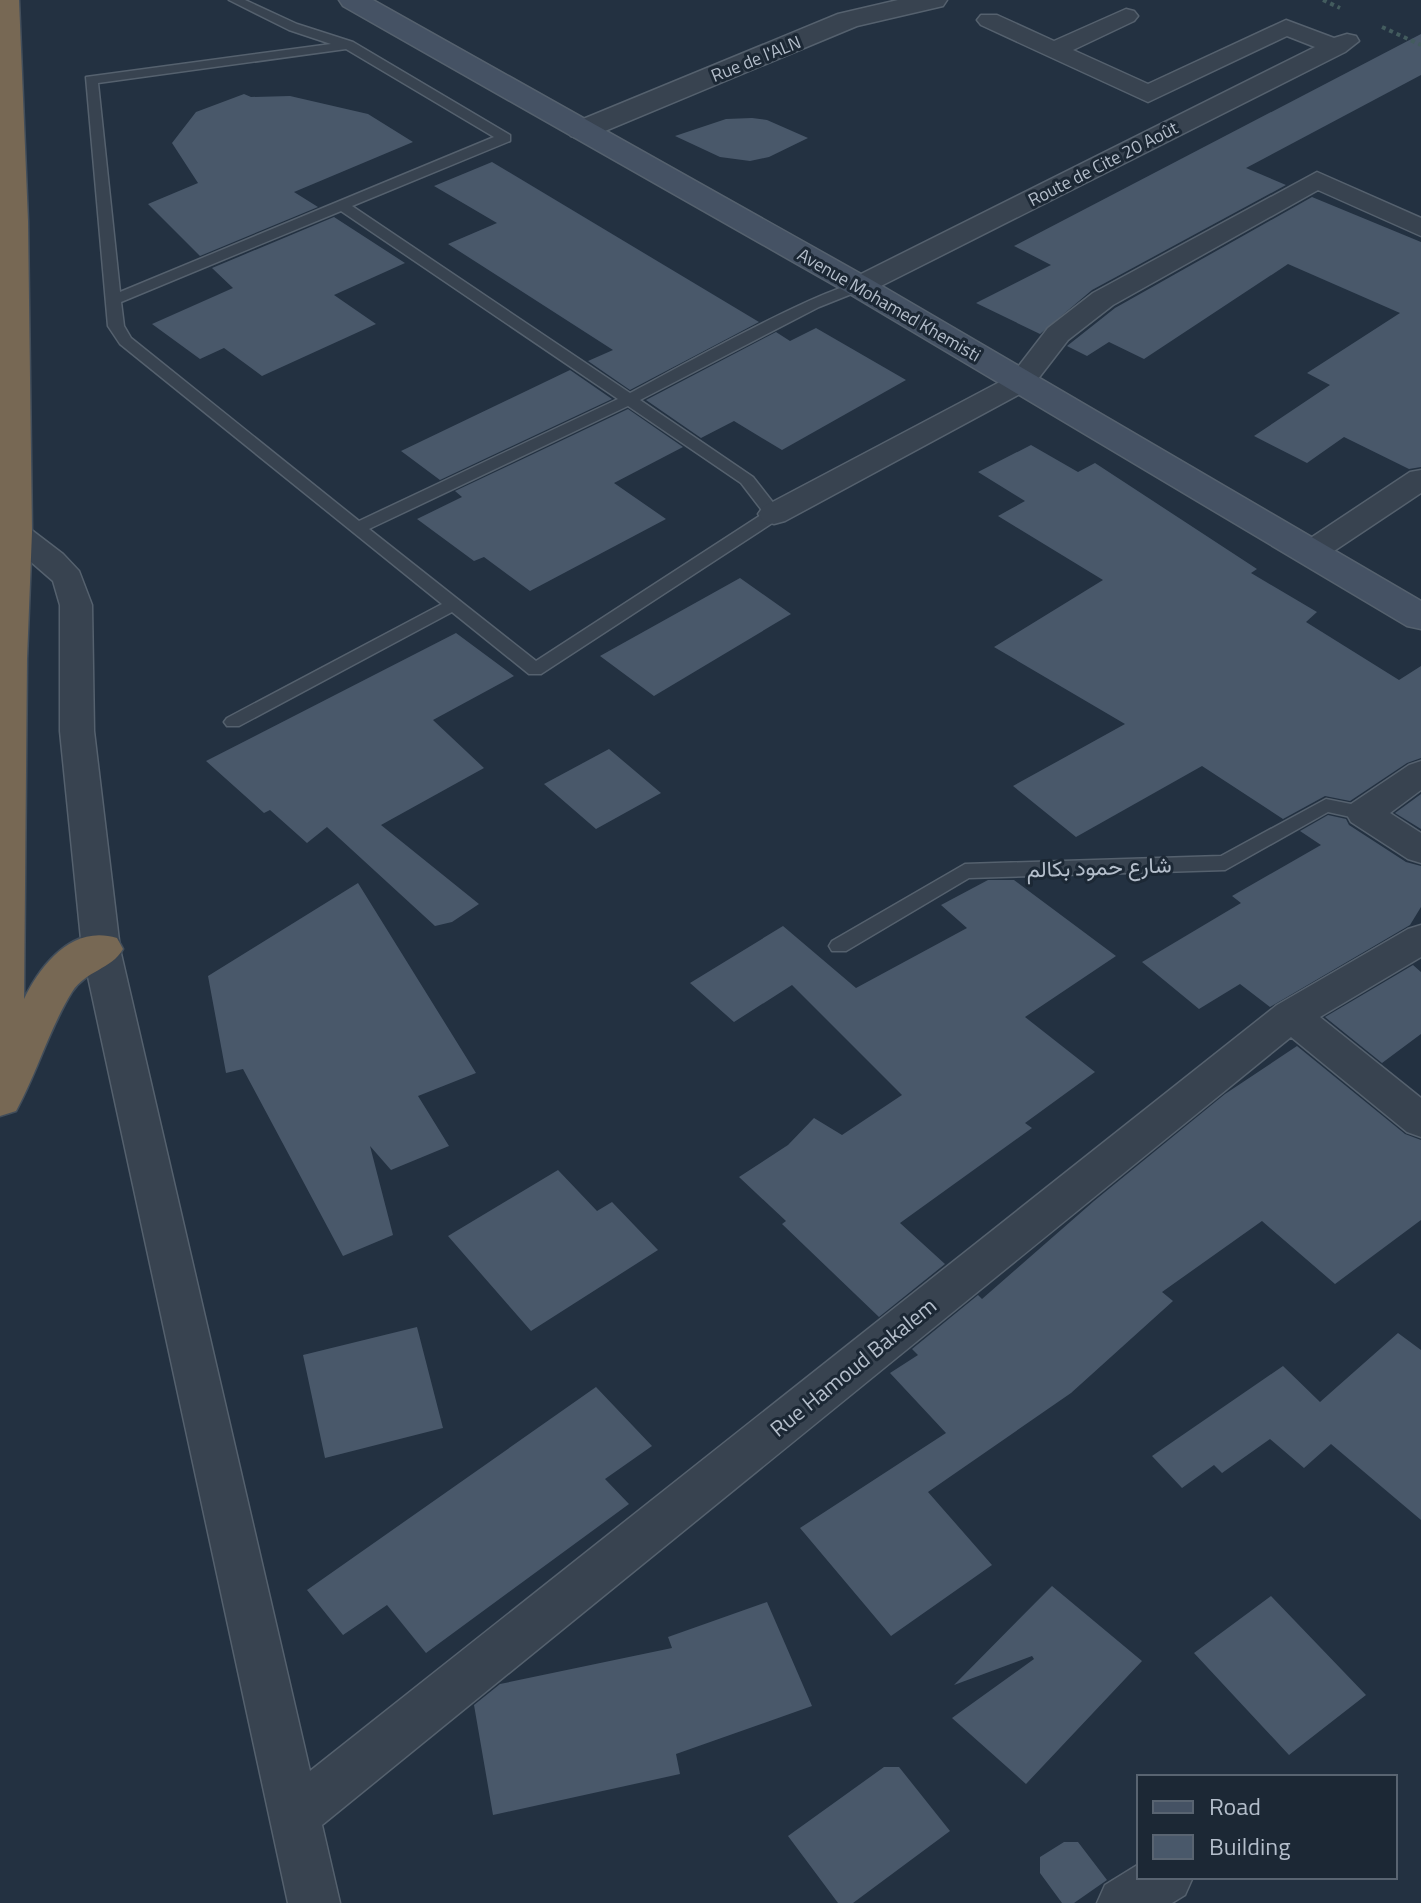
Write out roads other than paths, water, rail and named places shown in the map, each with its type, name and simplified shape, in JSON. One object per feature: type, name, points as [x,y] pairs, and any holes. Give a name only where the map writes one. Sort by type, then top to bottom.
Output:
[{"type":"highway","points":[[0,1097],[14,532],[7,18],[20,0]]},
{"type":"highway","points":[[0,1097],[55,982],[73,962],[101,949]]},
{"type":"main road","name":"Avenue Mohamed Khemisti","points":[[353,0],[859,286],[1421,617]]},
{"type":"street","name":"Rue de l'ALN","points":[[582,130],[848,20],[897,2],[933,0]]},
{"type":"street","points":[[1054,50],[1126,16]]},
{"type":"street","points":[[989,20],[1200,116]]},
{"type":"street","name":"Route de Cite 20 Août","points":[[859,286],[1341,44],[1286,27],[1148,94]]},
{"type":"street","points":[[774,514],[1021,382],[1058,334],[1103,299],[1317,180],[1421,228]]},
{"type":"street","points":[[1311,552],[1421,479]]},
{"type":"street","points":[[14,532],[52,561],[68,578],[76,605],[77,731],[101,949],[314,1903]]},
{"type":"street","points":[[1421,773],[1364,813],[1421,850]]},
{"type":"street","name":"Rue Hamoud Bakalem","points":[[296,1814],[1291,1015],[1421,939]]},
{"type":"street","points":[[1291,1015],[1421,1121]]},
{"type":"street","points":[[1123,1903],[1164,1879]]},
{"type":"lane","points":[[113,300],[505,138],[348,45],[293,27],[235,0]]},
{"type":"lane","points":[[341,205],[747,480],[774,514],[535,670],[125,341],[116,326],[91,80],[348,45]]},
{"type":"lane","points":[[357,528],[629,400],[814,304],[859,286]]},
{"type":"lane","points":[[233,722],[453,605]]},
{"type":"lane","name":"شارع حمود بكالم","points":[[839,946],[965,871],[1225,863],[1326,805],[1364,813]]}]
